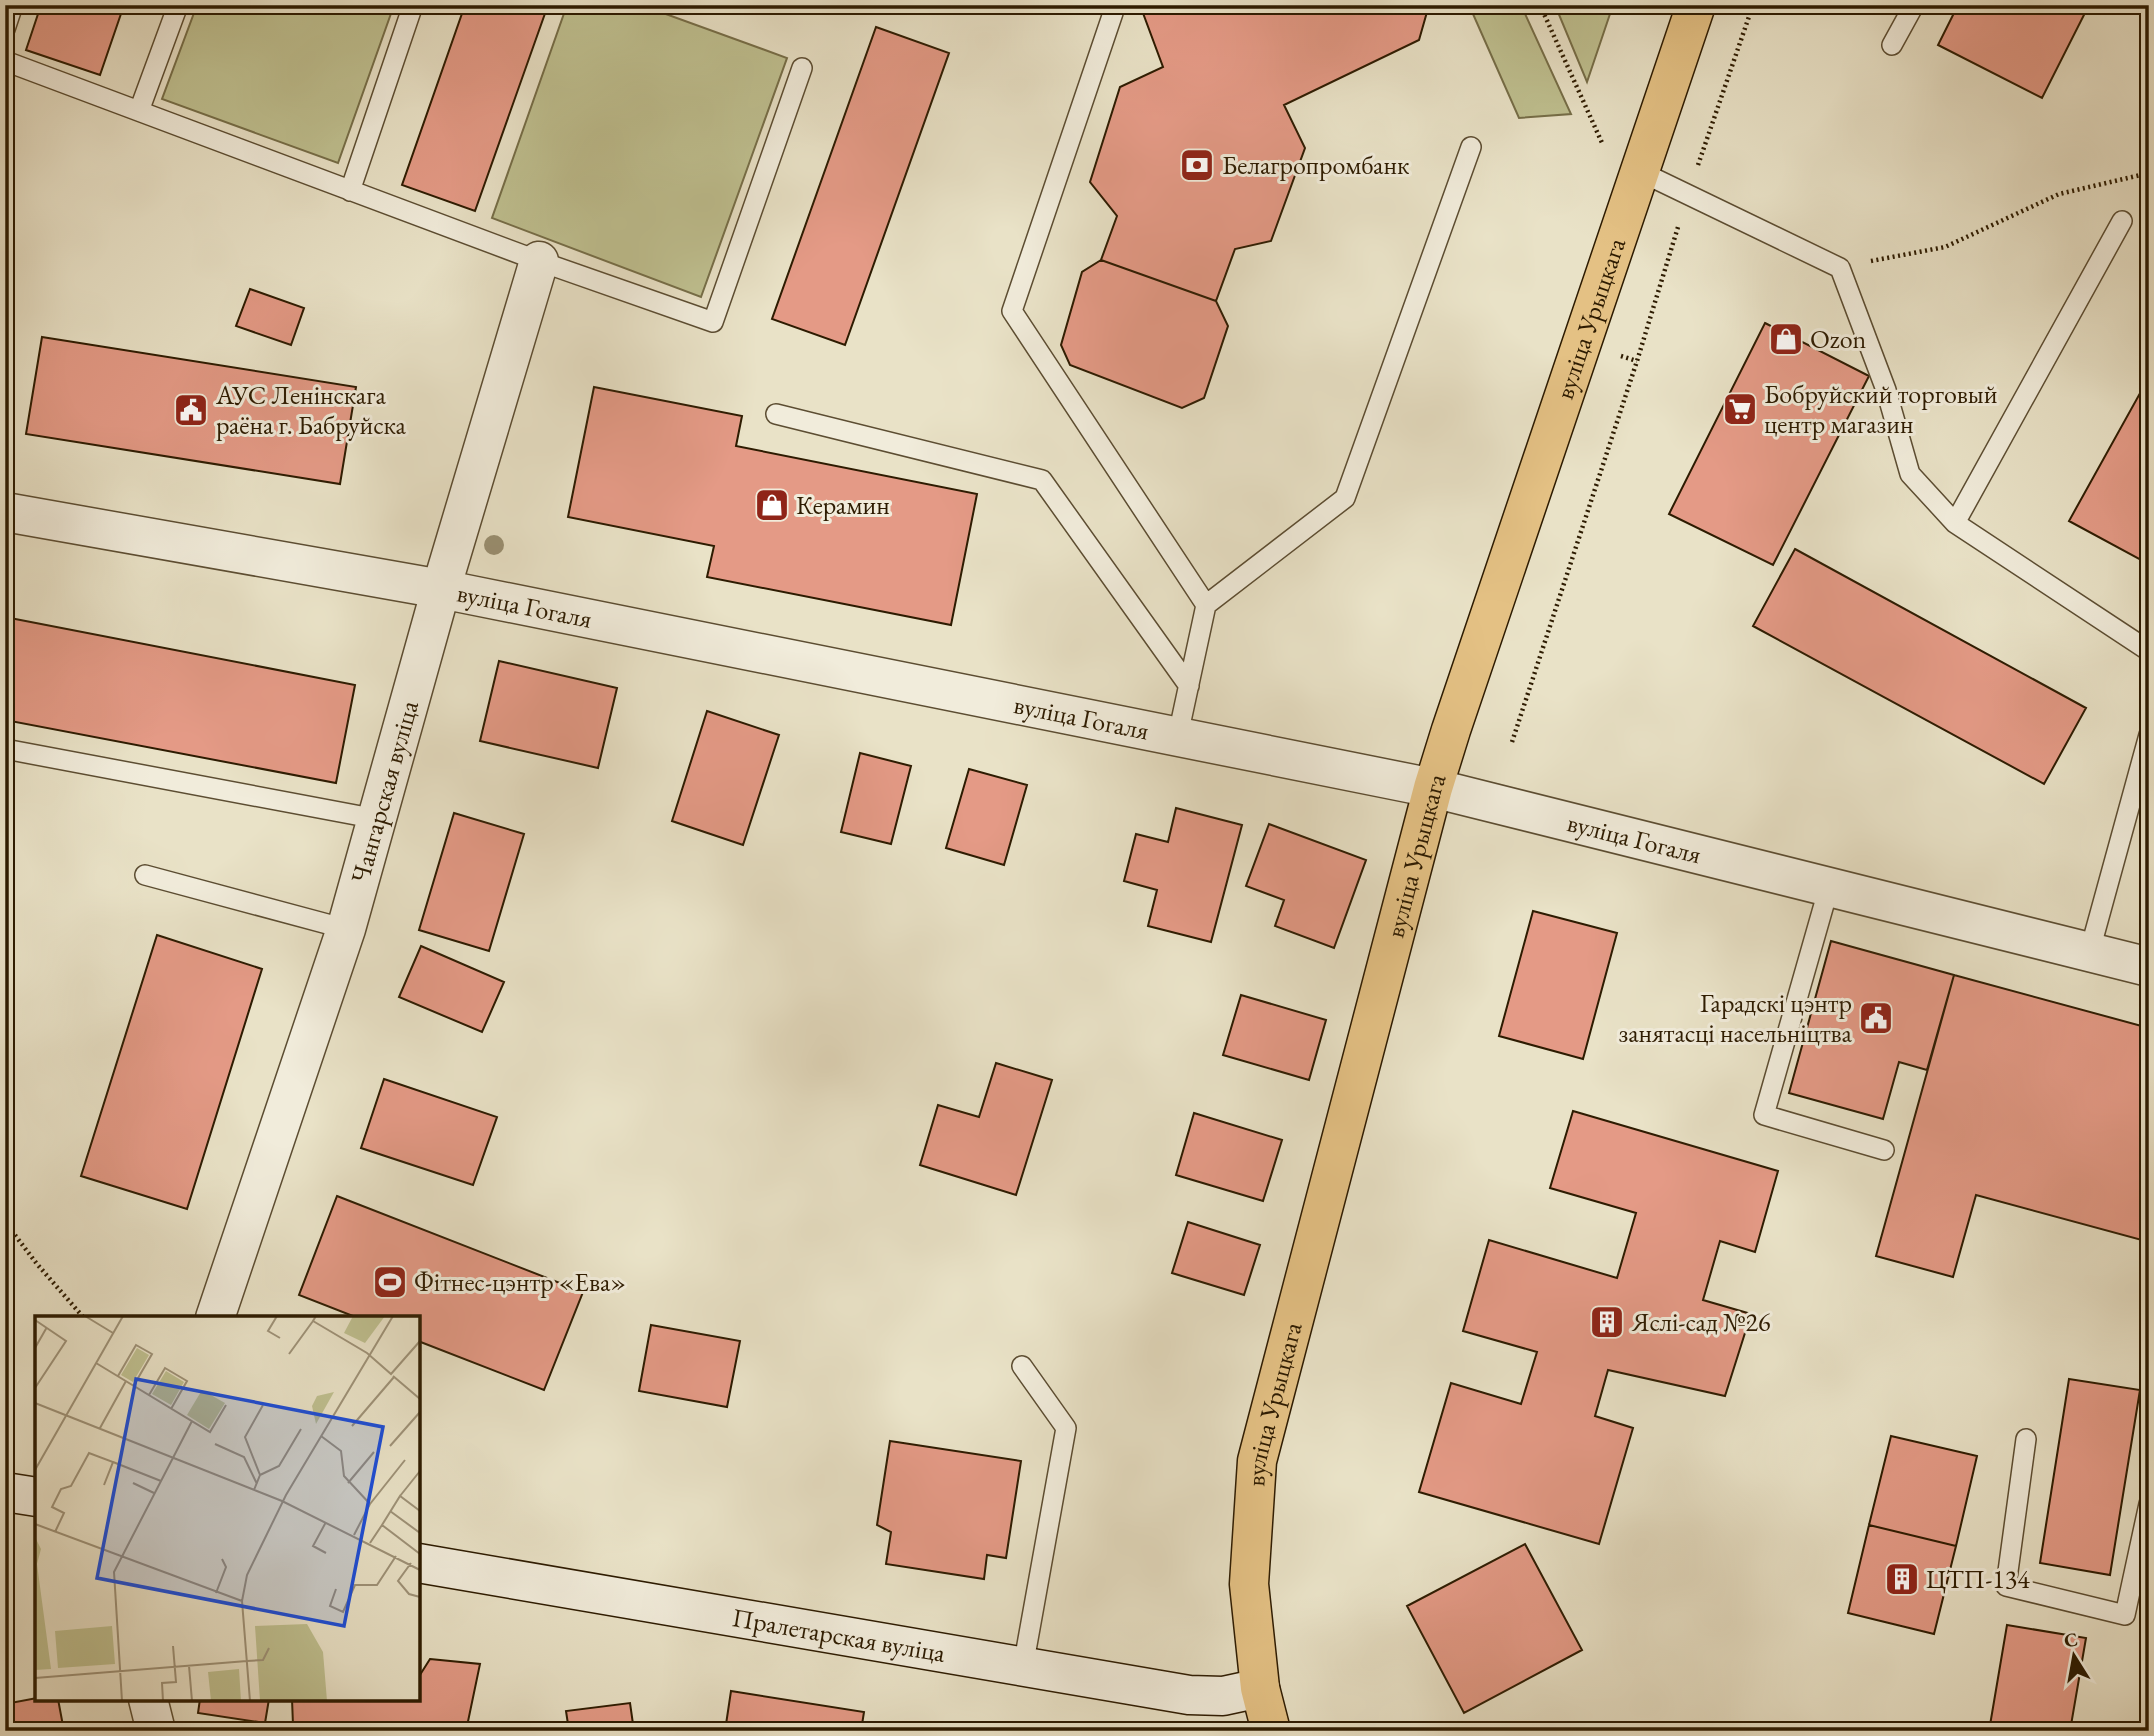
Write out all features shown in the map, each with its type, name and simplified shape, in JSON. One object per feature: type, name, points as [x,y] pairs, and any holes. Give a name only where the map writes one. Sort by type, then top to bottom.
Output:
[{"type":"main road","name":"вуліца Урыцкага","points":[[1271,1731],[1260,1688],[1249,1584],[1257,1461],[1433,788],[1623,163],[1696,5]]},
{"type":"street","name":"Чангарская вуліца","points":[[216,1316],[345,929],[539,261]]},
{"type":"street","name":"вуліца Гогаля","points":[[5,512],[442,589],[1433,788],[2090,950],[2149,967]]},
{"type":"street","points":[[5,1492],[35,1497]]},
{"type":"street","name":"Пралетарская вуліца","points":[[420,1563],[1189,1695],[1223,1696],[1260,1688]]},
{"type":"street","points":[[148,1701],[156,1731]]},
{"type":"lane","points":[[5,29],[13,5]]},
{"type":"lane","points":[[139,111],[178,5]]},
{"type":"lane","points":[[350,191],[413,5]]},
{"type":"lane","points":[[1892,45],[1914,5]]},
{"type":"lane","points":[[1113,13],[1012,311],[1206,605]]},
{"type":"lane","points":[[5,61],[539,261],[713,322],[802,68]]},
{"type":"lane","points":[[1178,736],[1206,605],[1345,498],[1471,147]]},
{"type":"lane","points":[[1623,163],[1840,268],[1886,390],[1910,474],[1955,523],[2149,651]]},
{"type":"lane","points":[[1955,523],[2122,221]]},
{"type":"lane","points":[[776,414],[1042,480],[1189,685]]},
{"type":"lane","points":[[2090,950],[2149,736]]},
{"type":"lane","points":[[5,749],[377,819]]},
{"type":"lane","points":[[145,875],[345,929]]},
{"type":"lane","points":[[1829,887],[1764,1115],[1884,1150]]},
{"type":"lane","points":[[1022,1366],[1066,1428],[1023,1667]]},
{"type":"lane","points":[[2026,1438],[2006,1586],[2125,1615],[2149,1504]]},
{"type":"path","points":[[1540,5],[1623,163]]},
{"type":"path","points":[[1512,742],[1633,374],[1688,194],[1753,5]]},
{"type":"path","points":[[1840,268],[1945,247],[2059,194],[2149,173]]},
{"type":"path","points":[[5,1222],[82,1316]]},
{"type":"green space","points":[[197,5],[394,5],[338,163],[162,99]]},
{"type":"green space","points":[[567,5],[641,5],[787,58],[701,297],[492,218]]},
{"type":"green space","points":[[1469,5],[1521,5],[1571,114],[1519,118]]},
{"type":"green space","points":[[1555,5],[1613,5],[1587,82]]},
{"type":"building","points":[[41,5],[124,5],[100,75],[26,50]]},
{"type":"building","points":[[465,5],[548,5],[475,211],[402,185]]},
{"type":"building","name":"Белагропромбанк","points":[[1140,5],[1429,5],[1419,40],[1284,105],[1305,148],[1271,241],[1235,249],[1216,301],[1101,260],[1117,216],[1090,182],[1120,87],[1163,67]]},
{"type":"building","points":[[1958,5],[2089,5],[2042,98],[1938,45]]},
{"type":"building","points":[[876,27],[949,53],[845,345],[772,319]]},
{"type":"building","points":[[1101,260],[1216,301],[1228,326],[1204,398],[1182,408],[1070,365],[1061,345],[1082,272]]},
{"type":"building","points":[[250,289],[304,308],[291,345],[236,326]]},
{"type":"building","points":[[1765,323],[1869,376],[1773,565],[1669,514]]},
{"type":"building","name":"АУС Ленінскага раёна г. Бабруйска","points":[[42,337],[356,387],[340,484],[26,434]]},
{"type":"building","points":[[2149,377],[2149,546],[2141,560],[2069,521]]},
{"type":"building","name":"Керамин","points":[[594,387],[742,416],[736,446],[977,494],[951,625],[707,577],[714,546],[568,517]]},
{"type":"building","points":[[1795,549],[2086,708],[2044,784],[1753,626]]},
{"type":"building","points":[[5,617],[355,685],[336,783],[5,720]]},
{"type":"building","points":[[499,661],[617,688],[598,768],[480,741]]},
{"type":"building","points":[[707,711],[779,735],[743,845],[672,821]]},
{"type":"building","points":[[860,753],[911,766],[891,844],[841,832]]},
{"type":"building","points":[[969,769],[1027,785],[1004,865],[946,848]]},
{"type":"building","points":[[1176,808],[1242,825],[1211,942],[1148,926],[1157,890],[1124,881],[1136,834],[1168,842]]},
{"type":"building","points":[[454,813],[524,834],[489,951],[419,930]]},
{"type":"building","points":[[1269,824],[1366,860],[1334,948],[1275,926],[1284,900],[1246,886]]},
{"type":"building","points":[[1533,911],[1617,933],[1583,1059],[1499,1036]]},
{"type":"building","points":[[157,935],[262,969],[187,1209],[81,1176]]},
{"type":"building","name":"Гарадскі цэнтр занятасці насельніцтва","points":[[1831,941],[1954,975],[1927,1070],[1899,1062],[1883,1119],[1789,1093]]},
{"type":"building","points":[[421,946],[504,982],[482,1032],[399,997]]},
{"type":"building","points":[[1954,975],[2149,1028],[2149,1242],[1976,1195],[1953,1277],[1876,1256]]},
{"type":"building","points":[[1241,995],[1326,1020],[1309,1080],[1223,1055]]},
{"type":"building","points":[[996,1063],[1052,1080],[1016,1195],[920,1165],[938,1105],[979,1117]]},
{"type":"building","points":[[384,1079],[497,1117],[473,1185],[361,1148]]},
{"type":"building","name":"Яслі-сад №26","points":[[1573,1111],[1778,1171],[1755,1252],[1720,1241],[1703,1300],[1751,1314],[1725,1396],[1608,1370],[1595,1416],[1633,1428],[1599,1544],[1419,1492],[1451,1383],[1521,1404],[1537,1352],[1463,1331],[1489,1240],[1617,1278],[1636,1213],[1550,1188]]},
{"type":"building","points":[[1194,1113],[1282,1140],[1263,1201],[1176,1175]]},
{"type":"building","points":[[337,1196],[583,1292],[544,1390],[420,1342],[420,1316],[353,1316],[299,1295]]},
{"type":"building","points":[[1188,1222],[1260,1245],[1244,1295],[1172,1273]]},
{"type":"building","points":[[651,1325],[740,1341],[727,1407],[639,1391]]},
{"type":"building","points":[[2069,1379],[2140,1390],[2110,1575],[2040,1563]]},
{"type":"building","points":[[1891,1436],[1977,1456],[1956,1546],[1869,1525]]},
{"type":"building","points":[[890,1441],[1021,1461],[1006,1558],[987,1555],[984,1579],[886,1564],[891,1532],[877,1525]]},
{"type":"building","name":"ЦТП-134","points":[[1869,1525],[1956,1546],[1934,1634],[1848,1613]]},
{"type":"building","points":[[1525,1544],[1582,1650],[1464,1713],[1407,1606]]},
{"type":"building","points":[[2007,1625],[2086,1638],[2070,1731],[1989,1731]]},
{"type":"building","points":[[430,1659],[480,1664],[466,1731],[388,1731],[387,1727],[293,1725],[292,1701],[420,1701],[420,1675]]},
{"type":"building","points":[[731,1691],[864,1712],[861,1731],[725,1731]]},
{"type":"building","points":[[35,1698],[35,1701],[58,1701],[64,1731],[5,1731],[5,1704]]},
{"type":"building","points":[[200,1701],[269,1701],[265,1723],[198,1713]]},
{"type":"building","points":[[630,1703],[634,1731],[569,1731],[566,1711]]},
{"type":"place","name":"Белагропромбанк","points":[[1197,165]]},
{"type":"place","name":"Ozon","points":[[1786,339]]},
{"type":"place","name":"Бобруйский торговый центр магазин","points":[[1740,409]]},
{"type":"place","name":"АУС Ленінскага раёна г. Бабруйска","points":[[191,410]]},
{"type":"place","name":"Керамин","points":[[772,505]]},
{"type":"place","name":"Гарадскі цэнтр занятасці насельніцтва","points":[[1876,1018]]},
{"type":"place","name":"Фітнес-цэнтр «Ева»","points":[[390,1282]]},
{"type":"place","name":"Яслі-сад №26","points":[[1607,1322]]},
{"type":"place","name":"ЦТП-134","points":[[1902,1579]]}]
